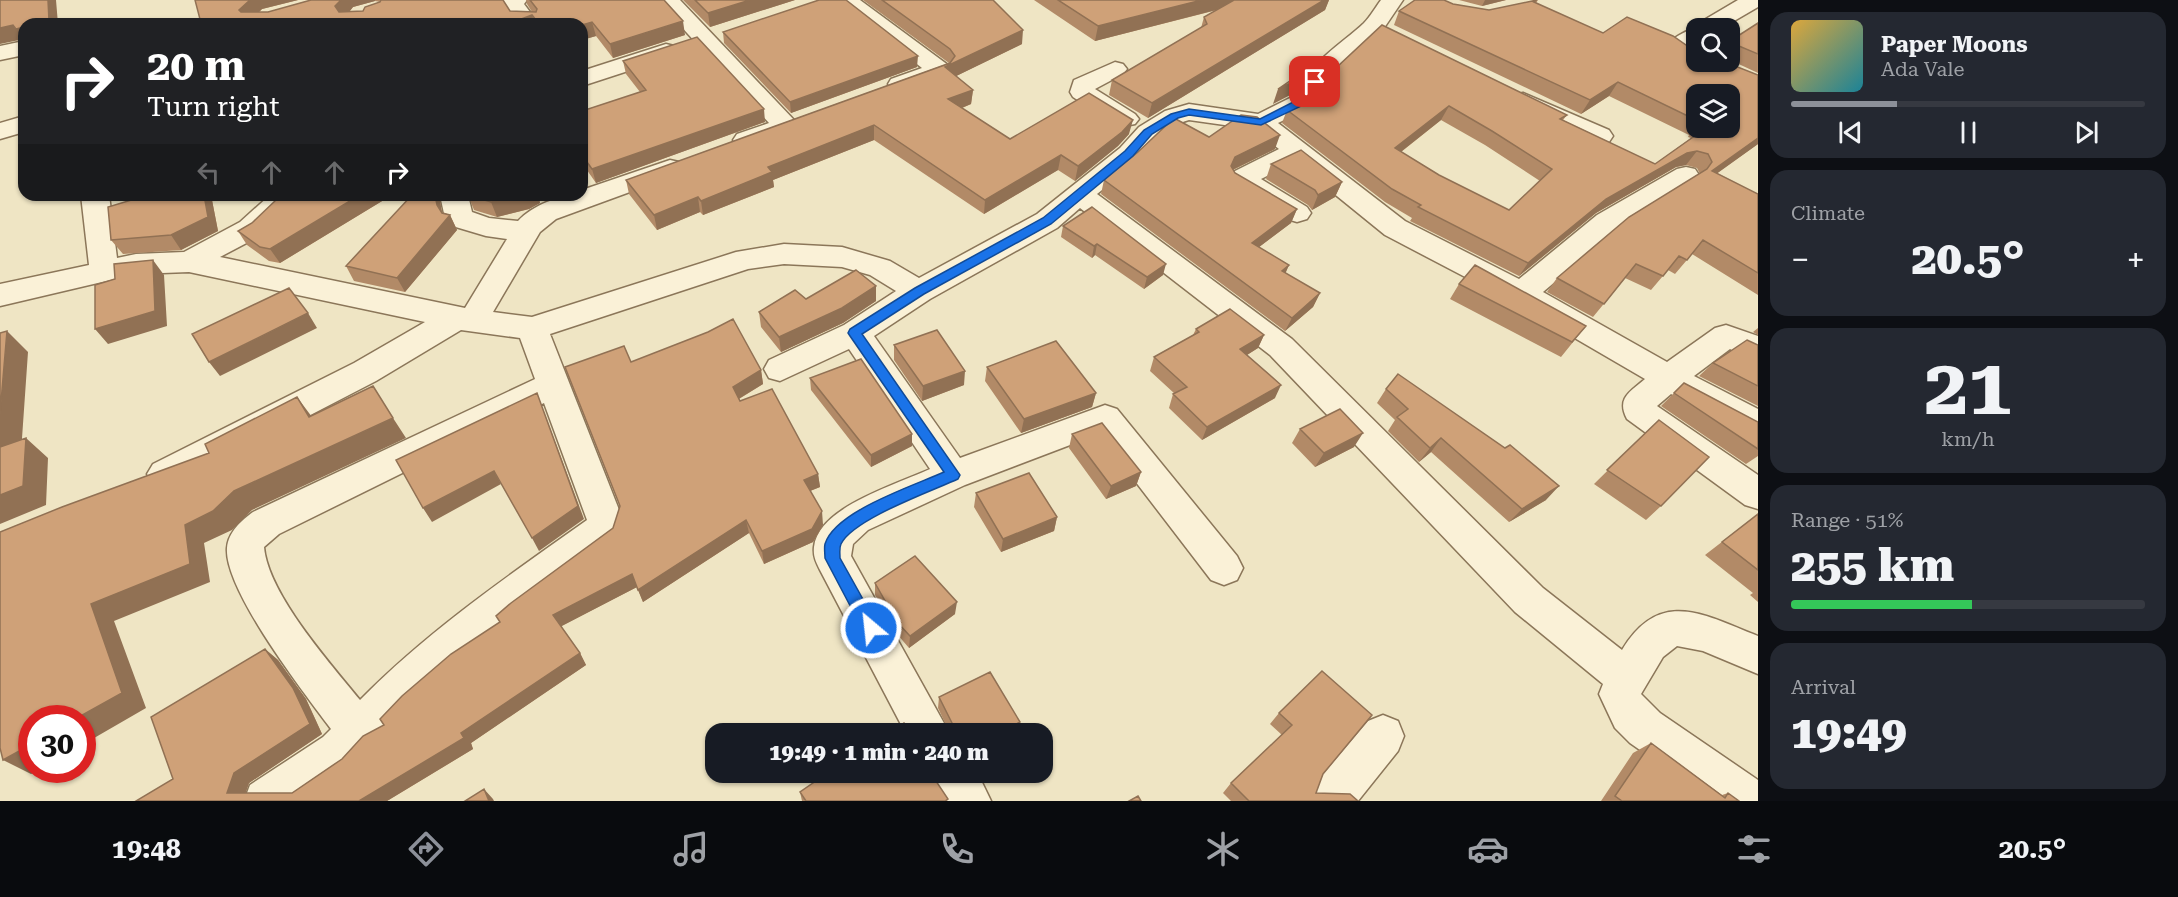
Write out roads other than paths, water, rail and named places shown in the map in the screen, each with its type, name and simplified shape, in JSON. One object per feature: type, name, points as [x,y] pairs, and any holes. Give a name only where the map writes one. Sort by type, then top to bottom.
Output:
[{"type":"street","points":[[512,0],[524,18]]},
{"type":"street","points":[[588,198],[797,122],[716,35],[668,0]]},
{"type":"street","points":[[846,0],[940,70],[874,94]]},
{"type":"street","points":[[1261,122],[1312,97],[1315,82],[1321,74],[1384,31],[1392,0]]},
{"type":"street","points":[[1724,18],[1754,0]]},
{"type":"street","points":[[588,77],[716,35]]},
{"type":"street","points":[[1686,41],[1677,47],[1686,51]]},
{"type":"street","points":[[0,53],[18,49]]},
{"type":"street","points":[[1115,69],[1083,85],[1082,92],[1148,132]]},
{"type":"street","points":[[1498,88],[1600,136]]},
{"type":"street","points":[[780,369],[855,333],[919,291],[1047,221],[1129,154],[1148,132],[1174,116],[1189,112],[1261,122],[1395,228],[1522,293],[1758,425]]},
{"type":"street","points":[[0,131],[18,126]]},
{"type":"street","points":[[1297,151],[1241,179],[1297,213]]},
{"type":"street","points":[[1522,293],[1607,222],[1686,175]]},
{"type":"street","points":[[588,179],[597,195]]},
{"type":"street","points":[[1079,194],[1281,347],[1529,600],[1628,679]]},
{"type":"street","points":[[95,201],[104,271]]},
{"type":"street","points":[[189,262],[250,229],[282,201]]},
{"type":"street","points":[[455,201],[459,218],[486,227],[526,232]]},
{"type":"street","points":[[135,486],[177,469],[465,319],[529,226],[546,213],[580,201]]},
{"type":"street","points":[[0,295],[136,264],[189,262],[465,319],[532,328],[746,259],[784,254],[851,260],[880,268],[919,291]]},
{"type":"street","points":[[266,801],[338,752],[397,691],[503,601],[603,529],[606,520],[532,328]]},
{"type":"street","points":[[855,333],[953,475]]},
{"type":"street","points":[[1758,351],[1743,341],[1726,336],[1669,377],[1639,403],[1639,410],[1685,446],[1758,494]]},
{"type":"street","points":[[358,731],[274,618],[257,588],[246,567],[244,548],[249,537],[266,523],[554,384]]},
{"type":"street","points":[[923,723],[833,558],[832,546],[840,533],[855,519],[953,475],[1105,418],[1224,568]]},
{"type":"street","points":[[1751,801],[1645,728],[1630,714],[1619,694],[1654,638],[1669,629],[1685,627],[1758,655]]},
{"type":"street","points":[[1330,801],[1383,736]]},
{"type":"street","points":[[958,783],[969,801]]}]
